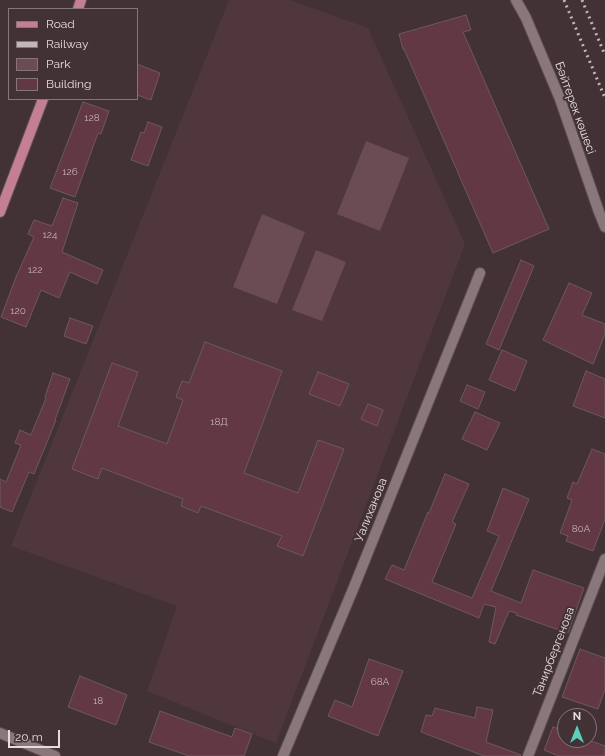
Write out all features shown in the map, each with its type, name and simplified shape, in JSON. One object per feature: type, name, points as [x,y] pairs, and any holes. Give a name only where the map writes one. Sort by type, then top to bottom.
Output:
[{"type":"main road","points":[[0,212],[43,100]]},
{"type":"street","name":"Бәйтерек көшесі","points":[[516,0],[526,18],[560,99],[605,227]]},
{"type":"street","name":"Уалиханова","points":[[283,756],[354,587],[480,273]]},
{"type":"street","name":"Танирбергенова","points":[[528,756],[605,559]]},
{"type":"street","points":[[0,733],[55,756]]},
{"type":"shaded area","points":[[229,0],[290,0],[368,28],[465,244],[276,743],[147,691],[177,606],[11,546]]},
{"type":"green space","points":[[366,141],[409,158],[380,231],[337,214]]},
{"type":"green space","points":[[262,214],[305,232],[277,304],[233,287]]},
{"type":"green space","points":[[316,250],[346,262],[322,321],[292,310]]},
{"type":"building","points":[[466,15],[471,30],[463,32],[549,229],[493,253],[403,49],[399,34]]},
{"type":"building","points":[[138,64],[160,73],[151,100],[138,95]]},
{"type":"building","points":[[83,102],[109,111],[101,134],[98,133],[75,197],[50,188]]},
{"type":"building","points":[[148,122],[162,127],[148,166],[131,160],[141,132],[144,133]]},
{"type":"building","points":[[63,198],[78,203],[62,252],[103,270],[97,284],[70,272],[59,298],[41,290],[26,327],[1,317],[16,277],[34,237],[28,234],[34,220],[52,226]]},
{"type":"building","points":[[521,260],[534,266],[499,350],[486,344]]},
{"type":"building","points":[[569,283],[592,293],[582,315],[605,324],[605,334],[593,364],[543,340]]},
{"type":"building","points":[[70,318],[93,326],[86,344],[64,336]]},
{"type":"building","points":[[205,342],[282,371],[244,473],[298,493],[318,440],[344,449],[303,556],[277,546],[282,536],[201,506],[198,513],[181,506],[183,499],[102,468],[98,479],[72,469],[112,363],[138,372],[118,426],[167,444],[183,400],[176,397],[182,381],[189,383]]},
{"type":"building","points":[[502,350],[527,361],[515,391],[489,380]]},
{"type":"building","points":[[586,371],[605,379],[605,418],[573,406]]},
{"type":"building","points":[[318,372],[349,384],[340,406],[309,394]]},
{"type":"building","points":[[53,373],[70,379],[56,420],[34,474],[29,472],[12,512],[0,507],[0,479],[6,482],[21,445],[15,443],[20,430],[31,435],[46,398],[45,397]]},
{"type":"building","points":[[467,385],[485,392],[478,409],[460,401]]},
{"type":"building","points":[[368,404],[383,410],[377,426],[361,419]]},
{"type":"building","points":[[475,412],[500,423],[487,450],[462,439]]},
{"type":"building","points":[[592,449],[605,454],[605,519],[593,551],[566,541],[568,536],[560,533],[572,500],[567,498],[573,482],[577,484]]},
{"type":"building","points":[[445,474],[469,484],[452,522],[456,524],[432,582],[472,598],[499,536],[487,531],[503,488],[529,499],[491,591],[521,603],[533,570],[584,588],[568,633],[516,615],[517,613],[509,611],[495,644],[489,642],[496,607],[484,604],[479,618],[385,579],[392,565],[404,570]]},
{"type":"building","points":[[580,649],[605,658],[605,689],[598,709],[562,697]]},
{"type":"building","points":[[369,659],[403,671],[378,736],[328,716],[335,700],[352,707]]},
{"type":"building","points":[[80,676],[127,695],[116,725],[68,707]]},
{"type":"building","points":[[477,707],[493,710],[486,742],[521,755],[520,756],[484,756],[421,732],[426,715],[432,716],[435,708],[475,718]]},
{"type":"building","points":[[160,711],[232,737],[235,728],[252,734],[244,756],[189,756],[149,742]]},
{"type":"building","points":[[553,727],[557,728],[557,748],[597,748],[597,743],[605,746],[605,756],[559,756],[544,750]]},
{"type":"railway","points":[[564,0],[605,98]]},
{"type":"railway","points":[[582,0],[605,55]]}]
